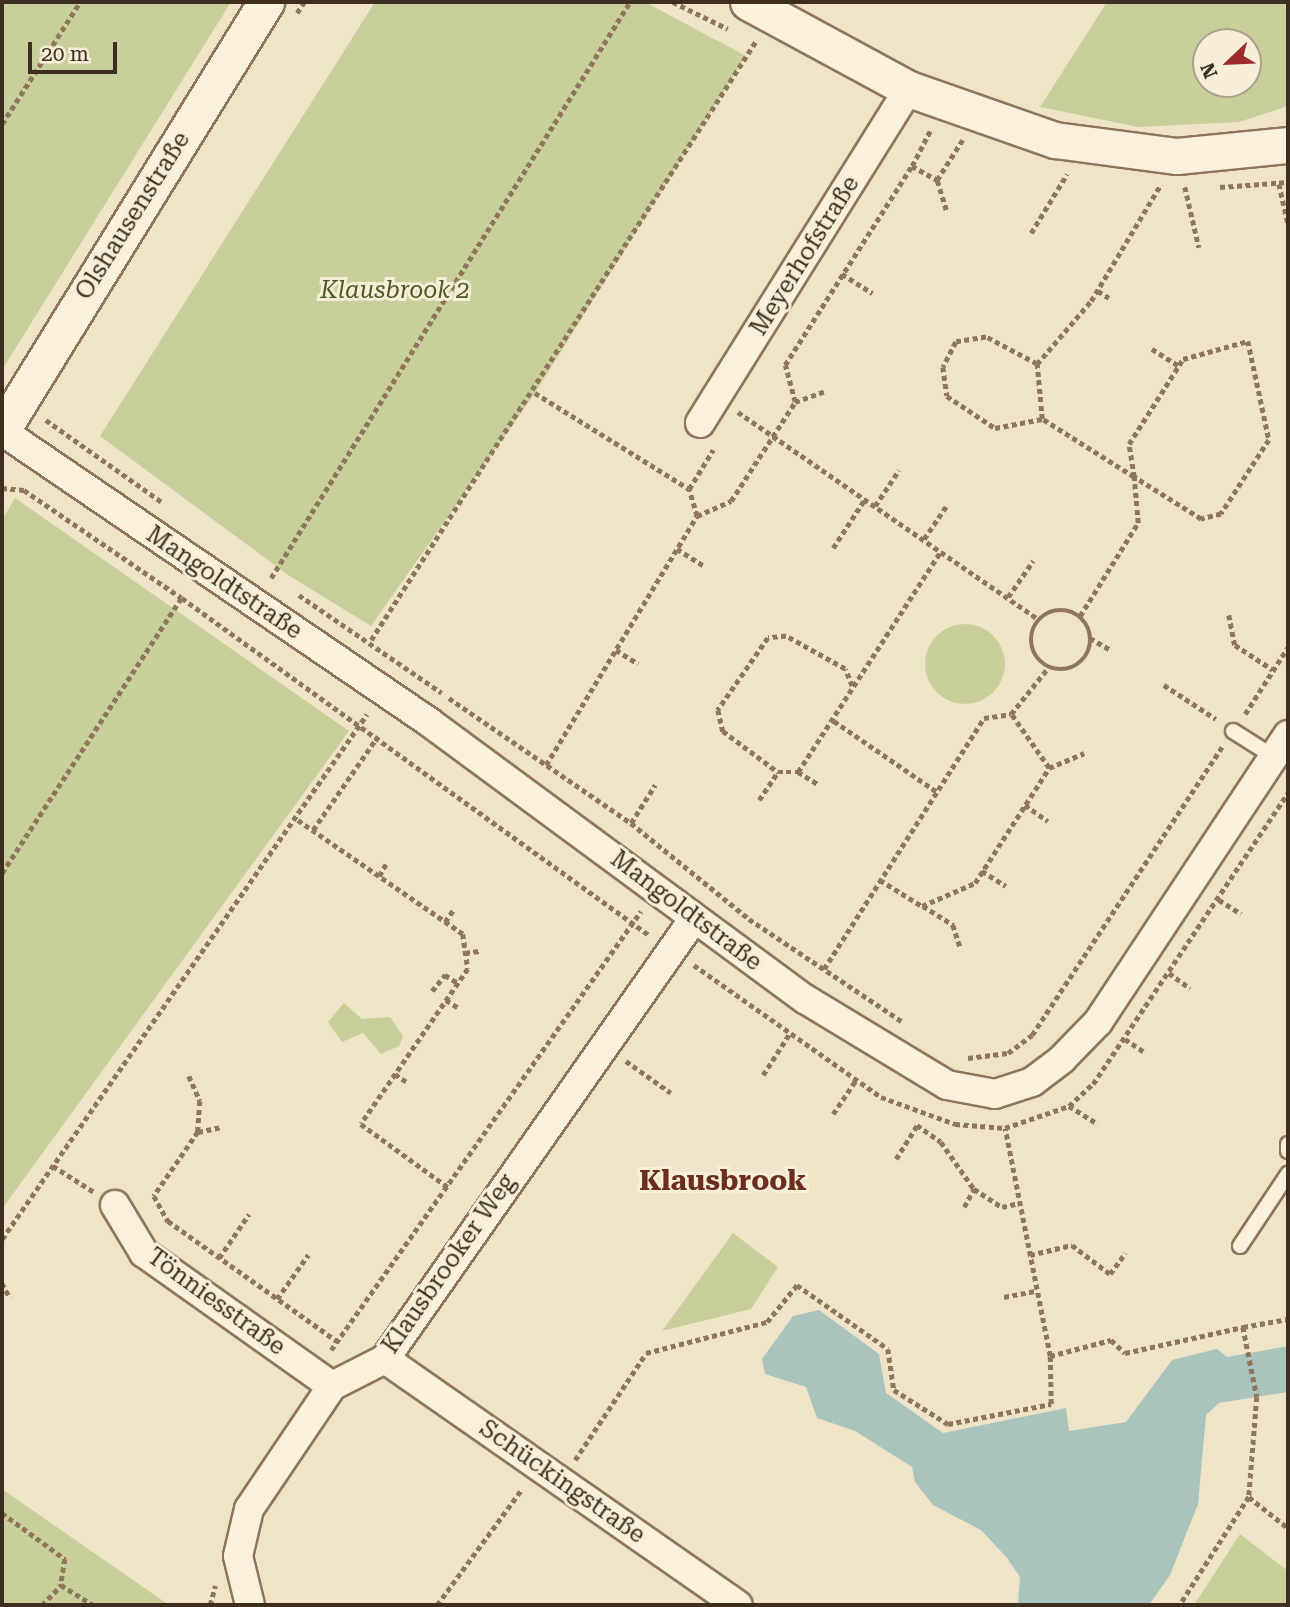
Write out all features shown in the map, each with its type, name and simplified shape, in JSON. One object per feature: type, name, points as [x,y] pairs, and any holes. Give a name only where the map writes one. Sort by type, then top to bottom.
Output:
[{"type":"street","name":"Olshausenstraße","points":[[2,430],[266,2]]},
{"type":"street","points":[[760,9],[909,89],[1055,140],[1087,144],[1181,171],[1288,145]]},
{"type":"street","name":"Meyerhofstraße","points":[[700,423],[909,89]]},
{"type":"street","name":"Mangoldtstraße","points":[[2,430],[529,794],[693,920],[805,999],[947,1085],[995,1094],[1032,1082],[1098,1022],[1280,758]]},
{"type":"street","name":"Klausbrooker Weg","points":[[250,1605],[238,1556],[249,1509],[332,1386],[385,1359],[602,1043],[693,920]]},
{"type":"street","name":"Tönniesstraße","points":[[115,1205],[144,1254],[332,1386]]},
{"type":"street","name":"Schückingstraße","points":[[385,1359],[738,1605]]},
{"type":"lane","points":[[1233,730],[1280,758]]},
{"type":"lane","points":[[1288,1144],[1288,1151]]},
{"type":"lane","points":[[1240,1246],[1288,1174]]},
{"type":"path","points":[[2,124],[80,2]]},
{"type":"path","points":[[271,578],[631,2]]},
{"type":"path","points":[[352,671],[535,393],[760,9]]},
{"type":"path","points":[[795,402],[785,365],[912,166],[932,127]]},
{"type":"path","points":[[937,180],[964,138]]},
{"type":"path","points":[[1031,233],[1087,144]]},
{"type":"path","points":[[912,166],[937,180],[946,210]]},
{"type":"path","points":[[1181,171],[1199,247]]},
{"type":"path","points":[[1042,419],[1037,364],[1098,291],[1181,171]]},
{"type":"path","points":[[1279,184],[1288,223]]},
{"type":"path","points":[[842,274],[872,293]]},
{"type":"path","points":[[1098,291],[1109,298]]},
{"type":"path","points":[[1037,364],[986,337],[956,342],[943,367],[947,396],[995,428],[1042,419],[1134,477],[1201,519],[1221,514],[1269,440],[1248,341],[1178,365],[1129,444],[1134,477],[1138,523],[1080,616]]},
{"type":"path","points":[[1152,349],[1178,365]]},
{"type":"path","points":[[529,794],[697,516],[731,501],[795,402],[825,391]]},
{"type":"path","points":[[535,393],[689,489],[697,516]]},
{"type":"path","points":[[717,397],[1039,620]]},
{"type":"path","points":[[45,420],[169,507]]},
{"type":"path","points":[[689,489],[720,437],[700,423]]},
{"type":"path","points":[[875,506],[899,470]]},
{"type":"path","points":[[2,488],[24,490],[378,736],[616,906],[633,925],[673,950],[856,1080],[916,1112],[1005,1128],[1069,1105],[1125,1039],[1288,793]]},
{"type":"path","points":[[833,548],[865,499]]},
{"type":"path","points":[[924,540],[947,505]]},
{"type":"path","points":[[677,550],[704,566]]},
{"type":"path","points":[[798,772],[834,721],[852,686],[941,551]]},
{"type":"path","points":[[1007,598],[1033,561]]},
{"type":"path","points":[[2,873],[201,567]]},
{"type":"path","points":[[260,570],[282,585]]},
{"type":"path","points":[[293,592],[371,640],[631,823],[749,919],[911,1027]]},
{"type":"path","points":[[1048,668],[1031,641],[1039,620],[1054,611],[1080,616]]},
{"type":"path","points":[[1229,615],[1236,645],[1273,670]]},
{"type":"path","points":[[1080,616],[1090,638],[1111,650]]},
{"type":"path","points":[[818,784],[798,772],[778,772],[723,731],[719,710],[768,638],[786,636],[845,669],[852,686]]},
{"type":"path","points":[[805,999],[984,718],[1012,714],[1048,668],[1080,664],[1090,638]]},
{"type":"path","points":[[954,1053],[1008,1053],[1032,1035],[1288,647]]},
{"type":"path","points":[[616,650],[638,664]]},
{"type":"path","points":[[1164,685],[1233,730]]},
{"type":"path","points":[[2,1239],[298,820],[383,692]]},
{"type":"path","points":[[1012,714],[1049,768]]},
{"type":"path","points":[[834,721],[936,791]]},
{"type":"path","points":[[313,830],[378,736]]},
{"type":"path","points":[[922,906],[975,883],[1049,768],[1084,753]]},
{"type":"path","points":[[759,800],[778,772]]},
{"type":"path","points":[[631,823],[655,785]]},
{"type":"path","points":[[1025,805],[1048,821]]},
{"type":"path","points":[[298,820],[463,934],[468,969],[360,1125],[449,1188]]},
{"type":"path","points":[[379,876],[387,862]]},
{"type":"path","points":[[982,871],[1006,886]]},
{"type":"path","points":[[880,880],[953,925],[960,947]]},
{"type":"path","points":[[1219,900],[1241,914]]},
{"type":"path","points":[[445,922],[453,910]]},
{"type":"path","points":[[332,1386],[330,1350],[449,1188],[633,925]]},
{"type":"path","points":[[466,953],[479,951]]},
{"type":"path","points":[[1169,973],[1191,988]]},
{"type":"path","points":[[432,991],[445,975],[458,983]]},
{"type":"path","points":[[446,1000],[459,1008]]},
{"type":"path","points":[[763,1076],[790,1033]]},
{"type":"path","points":[[1125,1039],[1146,1054]]},
{"type":"path","points":[[602,1043],[671,1093]]},
{"type":"path","points":[[395,1074],[408,1082]]},
{"type":"path","points":[[189,1076],[200,1101],[198,1132],[154,1196],[168,1221],[337,1341]]},
{"type":"path","points":[[833,1114],[856,1080]]},
{"type":"path","points":[[437,1605],[550,1473],[646,1353],[767,1322],[797,1285],[888,1349],[894,1390],[948,1423],[1051,1404],[1050,1356],[1035,1291],[1005,1128],[995,1094]]},
{"type":"path","points":[[1069,1105],[1098,1124]]},
{"type":"path","points":[[896,1159],[917,1125],[916,1112]]},
{"type":"path","points":[[917,1125],[941,1142],[974,1189],[1002,1207],[1020,1203]]},
{"type":"path","points":[[198,1132],[221,1127]]},
{"type":"path","points":[[53,1166],[115,1205]]},
{"type":"path","points":[[964,1207],[974,1189]]},
{"type":"path","points":[[219,1258],[249,1214]]},
{"type":"path","points":[[1030,1255],[1072,1245],[1110,1274],[1125,1253]]},
{"type":"path","points":[[277,1298],[308,1255]]},
{"type":"path","points":[[2,1283],[10,1298]]},
{"type":"path","points":[[1004,1297],[1035,1291]]},
{"type":"path","points":[[1050,1356],[1111,1340],[1125,1353],[1288,1319]]},
{"type":"path","points":[[1180,1605],[1249,1497],[1257,1397],[1243,1327]]},
{"type":"path","points":[[1249,1497],[1288,1528]]},
{"type":"path","points":[[2,1513],[65,1559],[61,1584],[42,1605]]},
{"type":"path","points":[[61,1584],[93,1605]]},
{"type":"green space","points":[[2,2],[231,2],[2,370]]},
{"type":"green space","name":"Klausbrook 2","points":[[375,2],[645,2],[746,56],[535,393],[371,626],[288,575],[100,436]]},
{"type":"green space","points":[[1107,2],[1288,2],[1288,106],[1239,122],[1138,127],[1040,107]]},
{"type":"green space","points":[[15,498],[349,731],[2,1209],[2,520]]},
{"type":"green space","points":[[957,624],[973,624],[994,635],[1005,656],[1005,672],[994,693],[973,704],[957,704],[943,698],[931,686],[925,672],[925,656],[931,642],[943,630]]},
{"type":"green space","points":[[344,1003],[362,1019],[390,1017],[403,1036],[399,1046],[381,1054],[363,1033],[342,1042],[328,1022]]},
{"type":"green space","points":[[733,1233],[778,1267],[751,1309],[662,1331]]},
{"type":"green space","points":[[2,1489],[169,1605],[2,1605]]},
{"type":"green space","points":[[1240,1534],[1288,1571],[1288,1605],[1194,1605]]},
{"type":"water","points":[[819,1310],[879,1354],[886,1393],[943,1433],[1066,1408],[1069,1431],[1126,1422],[1172,1360],[1217,1349],[1227,1357],[1288,1346],[1288,1392],[1219,1403],[1206,1415],[1198,1504],[1170,1575],[1149,1605],[1018,1605],[1020,1577],[1007,1558],[981,1530],[933,1505],[915,1482],[912,1467],[855,1431],[817,1418],[806,1387],[765,1374],[762,1359],[793,1316]]},
{"type":"district","name":"Klausbrook","points":[[723,1181]]}]
